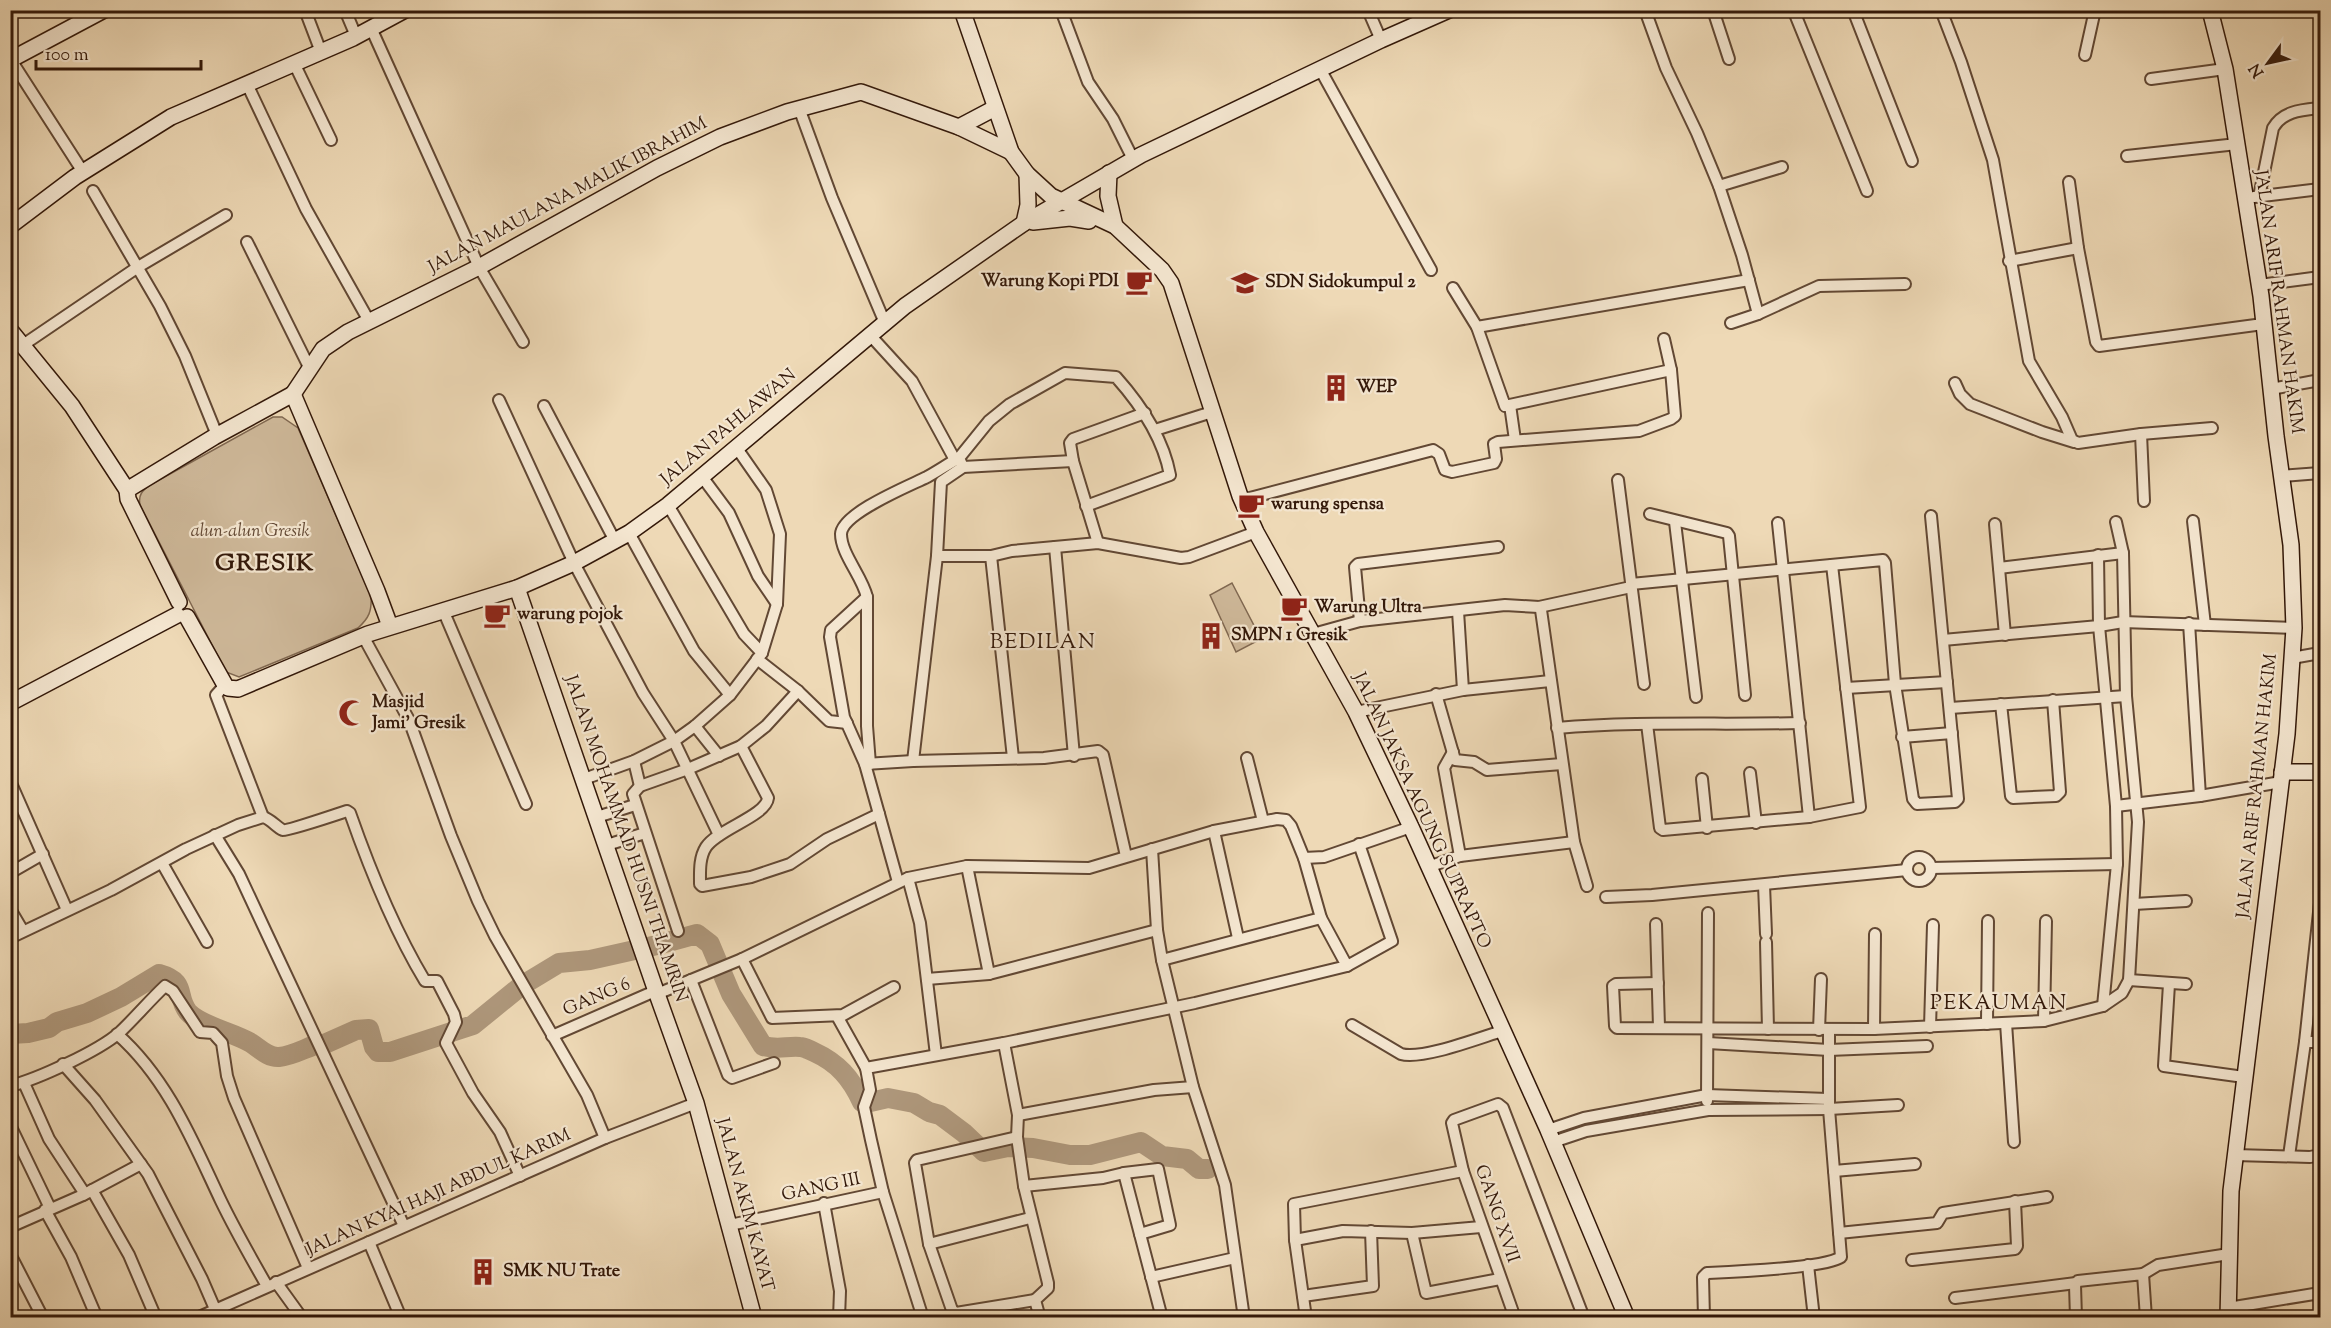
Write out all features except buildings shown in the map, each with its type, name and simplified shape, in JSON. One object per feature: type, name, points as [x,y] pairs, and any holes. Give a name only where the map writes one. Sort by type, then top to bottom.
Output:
[{"type":"main road","points":[[11,60],[104,10]]},
{"type":"main road","points":[[10,226],[83,172],[171,117],[356,36],[405,10]]},
{"type":"main road","points":[[962,10],[1011,152],[1027,174],[1049,189],[1061,191],[1109,172],[1320,69],[1449,10]]},
{"type":"main road","name":"JALAN ARIF RAHMAN HAKIM","points":[[2210,10],[2225,69],[2237,144],[2252,197],[2263,324],[2291,545],[2294,628],[2287,734],[2231,1191],[2228,1313]]},
{"type":"main road","name":"JALAN MAULANA MALIK IBRAHIM","points":[[292,394],[323,349],[348,332],[479,267],[657,168],[720,137],[799,108],[861,92],[959,126],[1011,152]]},
{"type":"main road","points":[[959,126],[995,108]]},
{"type":"main road","points":[[1027,174],[1028,205],[1024,223],[1070,218],[1114,226],[1108,196],[1109,172]]},
{"type":"main road","name":"JALAN PAHLAWAN","points":[[225,685],[228,688],[238,689],[390,626],[517,588],[574,563],[629,533],[703,478],[736,447],[905,306],[1024,223],[1109,172]]},
{"type":"main road","name":"JALAN JAKSA AGUNG SUPRAPTO","points":[[1027,174],[1045,192],[1114,226],[1162,270],[1171,283],[1242,500],[1256,532],[1356,712],[1411,827],[1551,1136],[1627,1317]]},
{"type":"main road","points":[[10,330],[72,406],[127,490],[128,499],[181,611],[225,685]]},
{"type":"main road","points":[[127,490],[217,435],[292,394],[390,626]]},
{"type":"main road","name":"JALAN MOHAMMAD HUSNI THAMRIN","points":[[517,588],[696,1103]]},
{"type":"main road","points":[[10,703],[181,611]]},
{"type":"main road","points":[[2282,777],[2320,772]]},
{"type":"main road","name":"JALAN AKIM KAYAT","points":[[696,1103],[754,1317]]},
{"type":"street","points":[[305,10],[321,52]]},
{"type":"street","points":[[345,10],[356,36]]},
{"type":"street","points":[[1061,10],[1088,82],[1113,119],[1133,159]]},
{"type":"street","points":[[1368,10],[1381,40]]},
{"type":"street","points":[[1645,10],[1666,68],[1719,186],[1742,255],[1758,314]]},
{"type":"street","points":[[1713,10],[1729,59]]},
{"type":"street","points":[[1804,10],[1795,14],[1867,191]]},
{"type":"street","points":[[1853,10],[1911,161]]},
{"type":"street","points":[[1941,10],[1961,62],[1993,160],[2009,261],[2029,361],[2074,442]]},
{"type":"street","points":[[2085,55],[2095,10]]},
{"type":"street","points":[[371,28],[479,267],[523,342]]},
{"type":"street","points":[[11,60],[83,172]]},
{"type":"street","points":[[294,63],[331,140]]},
{"type":"street","points":[[1320,69],[1431,270]]},
{"type":"street","points":[[2151,79],[2225,69]]},
{"type":"street","points":[[247,84],[306,209],[369,321]]},
{"type":"street","points":[[799,108],[832,198],[885,323]]},
{"type":"street","points":[[2320,108],[2294,112],[2281,116],[2277,121],[2252,197],[2320,189]]},
{"type":"street","points":[[2127,156],[2237,144]]},
{"type":"street","points":[[1719,186],[1782,167]]},
{"type":"street","points":[[2069,182],[2078,248],[2096,342],[2099,346],[2263,324]]},
{"type":"street","points":[[93,192],[160,306],[185,356],[217,435]]},
{"type":"street","points":[[23,345],[138,267],[226,215]]},
{"type":"street","points":[[247,242],[309,367]]},
{"type":"street","points":[[2009,261],[2078,248]]},
{"type":"street","points":[[2259,285],[2320,277]]},
{"type":"street","points":[[1477,327],[1749,280]]},
{"type":"street","points":[[1731,323],[1826,285],[1905,284]]},
{"type":"street","points":[[1453,288],[1477,327],[1505,406],[1671,370]]},
{"type":"street","points":[[870,335],[912,381],[959,462]]},
{"type":"street","points":[[1242,500],[1433,450],[1439,454],[1448,472],[1494,463],[1496,459],[1494,444],[1515,440],[1639,431],[1671,419],[1675,416],[1671,370],[1664,339]]},
{"type":"street","points":[[913,761],[937,556],[941,482],[989,421],[1010,404],[1065,373],[1116,377],[1145,413],[1155,430],[1170,475],[1086,506]]},
{"type":"street","points":[[2271,389],[2320,380]]},
{"type":"street","points":[[1955,383],[1960,394],[1970,404],[2074,442],[2212,428]]},
{"type":"street","points":[[500,400],[574,563],[643,693],[674,741],[719,835]]},
{"type":"street","points":[[544,405],[615,541]]},
{"type":"street","points":[[1510,405],[1515,440]]},
{"type":"street","points":[[1155,430],[1212,412]]},
{"type":"street","points":[[1098,543],[1073,461],[1070,443],[1073,439],[1145,413]]},
{"type":"street","points":[[2141,434],[2144,501]]},
{"type":"street","points":[[584,779],[634,761],[674,741],[730,695],[760,656],[777,604],[780,576],[779,529],[766,490],[736,447]]},
{"type":"street","points":[[936,1055],[920,923],[879,814],[868,764],[867,597],[864,586],[843,546],[841,532],[844,524],[881,498],[959,462],[1073,461]]},
{"type":"street","points":[[2282,476],[2320,473]]},
{"type":"street","points":[[703,478],[729,513],[758,576],[777,604]]},
{"type":"street","points":[[1618,480],[1644,684]]},
{"type":"street","points":[[668,505],[744,634],[760,656],[829,721],[847,723]]},
{"type":"street","points":[[1650,514],[1727,533],[1731,539],[1745,695]]},
{"type":"street","points":[[1313,634],[1360,621],[1505,605],[1539,606],[1631,586],[1883,560],[1886,562],[1895,684],[1902,737],[1915,802],[1917,804],[1955,802],[1958,799],[1930,516]]},
{"type":"street","points":[[2193,521],[2205,625]]},
{"type":"street","points":[[1675,522],[1696,697]]},
{"type":"street","points":[[1658,983],[1613,986],[1616,1027],[1824,1030],[2044,1021],[2103,1006],[2117,998],[2126,987],[2128,980],[2138,839],[2126,696],[2123,553],[2116,522]]},
{"type":"street","points":[[1778,523],[1809,817]]},
{"type":"street","points":[[1995,524],[2006,635]]},
{"type":"street","points":[[937,556],[991,556],[1098,543],[1181,558],[1256,532]]},
{"type":"street","points":[[629,533],[694,651],[730,695]]},
{"type":"street","points":[[1055,547],[1074,756]]},
{"type":"street","points":[[1360,621],[1355,567],[1358,564],[1498,548]]},
{"type":"street","points":[[1999,568],[2123,553]]},
{"type":"street","points":[[2098,555],[2099,626],[2116,806],[2117,864],[2103,1006]]},
{"type":"street","points":[[991,556],[1013,758]]},
{"type":"street","points":[[1647,724],[1660,828],[1663,830],[1707,828],[1809,817],[1860,807],[1832,566]]},
{"type":"street","points":[[867,597],[830,633],[844,717],[868,764]]},
{"type":"street","points":[[1539,606],[1574,842],[1587,886]]},
{"type":"street","points":[[443,610],[526,804]]},
{"type":"street","points":[[1458,611],[1463,690]]},
{"type":"street","points":[[1943,640],[2123,622],[2294,628]]},
{"type":"street","points":[[2189,623],[2200,796]]},
{"type":"street","points":[[363,636],[409,720],[451,836],[478,901],[519,978],[587,1095],[605,1138]]},
{"type":"street","points":[[2292,658],[2320,653]]},
{"type":"street","points":[[1356,712],[1436,694],[1550,681]]},
{"type":"street","points":[[1846,688],[1947,682]]},
{"type":"street","points":[[225,685],[216,695],[263,816],[282,829],[288,830],[317,819],[347,811],[350,813],[367,862],[409,955],[425,981],[436,981],[454,1014],[456,1022],[446,1041],[473,1093],[500,1132],[520,1176]]},
{"type":"street","points":[[678,931],[633,794],[640,786],[688,769],[741,746],[766,726],[798,692]]},
{"type":"street","points":[[1436,694],[1456,761],[1474,762],[1487,770],[1562,764]]},
{"type":"street","points":[[1950,708],[2126,696]]},
{"type":"street","points":[[2001,704],[2011,796],[2013,798],[2056,796],[2060,792],[2053,700]]},
{"type":"street","points":[[1557,728],[1613,723],[1800,723]]},
{"type":"street","points":[[695,726],[719,756]]},
{"type":"street","points":[[1902,737],[1952,733]]},
{"type":"street","points":[[741,746],[768,802],[762,809],[719,835],[706,846],[701,862],[700,884],[702,886],[751,877],[790,864],[827,839],[879,814]]},
{"type":"street","points":[[868,764],[1074,756],[1098,751],[1103,755],[1126,856]]},
{"type":"street","points":[[1453,752],[1444,768],[1460,856]]},
{"type":"street","points":[[1247,758],[1263,821],[1286,820],[1291,826],[1304,858],[1321,918],[1347,966]]},
{"type":"street","points":[[634,761],[640,786]]},
{"type":"street","points":[[1750,773],[1756,823]]},
{"type":"street","points":[[2116,806],[2200,796],[2282,777]]},
{"type":"street","points":[[1702,779],[1707,828]]},
{"type":"street","points":[[10,781],[67,910]]},
{"type":"street","points":[[597,817],[636,805]]},
{"type":"street","points":[[10,938],[111,890],[215,835],[263,816]]},
{"type":"street","name":"GANG 6","points":[[552,1036],[722,968],[903,880],[967,866],[1089,868],[1214,831],[1263,821]]},
{"type":"street","points":[[1304,858],[1324,857],[1411,827]]},
{"type":"street","points":[[1214,831],[1238,938]]},
{"type":"street","points":[[607,845],[645,832]]},
{"type":"street","points":[[215,835],[239,874],[404,1226]]},
{"type":"street","points":[[2116,842],[2138,839]]},
{"type":"street","points":[[1428,867],[1460,856],[1574,842]]},
{"type":"street","points":[[866,1068],[1004,1043],[1174,1007],[1347,966],[1392,941],[1359,844]]},
{"type":"street","points":[[1152,849],[1157,930],[1162,960],[1193,1087],[1225,1185],[1244,1317]]},
{"type":"street","points":[[10,873],[43,854]]},
{"type":"street","points":[[1906,870],[1909,862],[1915,857],[1924,858],[1931,868]]},
{"type":"street","points":[[162,863],[207,942]]},
{"type":"street","points":[[1931,868],[2117,864]]},
{"type":"street","points":[[967,866],[989,974]]},
{"type":"street","points":[[1906,870],[1910,877],[1922,880],[1928,876],[1931,868]]},
{"type":"street","points":[[1606,897],[1764,885],[1906,870]]},
{"type":"street","points":[[2116,879],[2134,878]]},
{"type":"street","points":[[1764,885],[1768,1029]]},
{"type":"street","points":[[2134,904],[2186,902]]},
{"type":"street","points":[[2289,1156],[2305,1042],[2320,903]]},
{"type":"street","points":[[10,909],[23,931]]},
{"type":"street","points":[[1708,912],[1708,1110]]},
{"type":"street","points":[[1162,960],[1238,938],[1321,918]]},
{"type":"street","points":[[1987,1024],[1988,921]]},
{"type":"street","points":[[2044,1021],[2046,921]]},
{"type":"street","points":[[1656,924],[1659,1027]]},
{"type":"street","points":[[1930,1027],[1933,925]]},
{"type":"street","points":[[927,979],[989,974],[1157,930]]},
{"type":"street","points":[[1874,1029],[1875,934]]},
{"type":"street","points":[[742,959],[772,1018],[837,1016],[855,1009],[894,987]]},
{"type":"street","points":[[1704,1317],[1703,1277],[1707,1273],[1745,1272],[1840,1259],[1828,1104],[1829,1050],[1824,1030],[1821,979]]},
{"type":"street","points":[[692,980],[728,1075],[732,1078],[774,1063]]},
{"type":"street","points":[[2128,980],[2186,984]]},
{"type":"street","points":[[2169,984],[2164,1066],[2244,1077]]},
{"type":"street","points":[[10,1086],[24,1083],[117,1034],[165,986],[173,991],[200,1032],[213,1033],[222,1043],[227,1076],[234,1098],[308,1268]]},
{"type":"street","points":[[837,1016],[866,1068],[870,1090],[864,1107],[883,1192],[923,1317]]},
{"type":"street","points":[[2006,1023],[2014,1142]]},
{"type":"street","points":[[1352,1025],[1401,1054],[1410,1055],[1502,1031]]},
{"type":"street","points":[[117,1034],[148,1066],[181,1116],[197,1145],[222,1202],[271,1284],[302,1317]]},
{"type":"street","points":[[2305,1042],[2320,1042]]},
{"type":"street","points":[[1004,1043],[1018,1115],[1018,1138],[1024,1186],[1048,1284],[1045,1291],[1035,1300],[953,1312],[929,1244],[915,1163],[917,1160],[1018,1138]]},
{"type":"street","points":[[1708,1043],[1829,1050],[1927,1046]]},
{"type":"street","points":[[63,1064],[95,1100],[141,1164],[197,1269],[215,1309]]},
{"type":"street","points":[[24,1083],[49,1139],[83,1191],[88,1192],[129,1255],[156,1317]]},
{"type":"street","points":[[1018,1115],[1154,1090],[1193,1087]]},
{"type":"street","points":[[1551,1136],[1584,1118],[1707,1095],[1828,1104],[1898,1105]]},
{"type":"street","name":"JALAN KYAI HAJI ABDUL KARIM","points":[[197,1317],[605,1138],[696,1103]]},
{"type":"street","name":"GANG XVII","points":[[1515,1317],[1481,1227],[1463,1171],[1452,1123],[1454,1120],[1498,1104],[1503,1108],[1584,1317]]},
{"type":"street","points":[[1551,1136],[1708,1110],[1828,1104]]},
{"type":"street","points":[[10,1125],[97,1317]]},
{"type":"street","points":[[2235,1155],[2320,1155]]},
{"type":"street","points":[[10,1227],[88,1192],[141,1164]]},
{"type":"street","points":[[1834,1171],[1915,1164]]},
{"type":"street","points":[[1024,1186],[1102,1178],[1158,1169],[1170,1225],[1140,1234]]},
{"type":"street","points":[[1306,1317],[1295,1240],[1293,1205],[1463,1171]]},
{"type":"street","points":[[1124,1173],[1162,1317]]},
{"type":"street","name":"GANG III","points":[[730,1226],[824,1203],[883,1192]]},
{"type":"street","points":[[1839,1233],[1937,1223],[1943,1213],[2047,1197]]},
{"type":"street","points":[[1912,1260],[2015,1249],[2017,1246],[2016,1202]]},
{"type":"street","points":[[824,1203],[840,1291],[839,1317]]},
{"type":"street","points":[[929,1244],[1030,1218]]},
{"type":"street","points":[[1295,1240],[1343,1231],[1412,1233],[1481,1227]]},
{"type":"street","points":[[1303,1296],[1373,1287],[1371,1231]]},
{"type":"street","points":[[1412,1233],[1426,1293],[1500,1278]]},
{"type":"street","points":[[369,1242],[401,1317]]},
{"type":"street","points":[[10,1254],[43,1317]]},
{"type":"street","points":[[1955,1298],[2143,1274],[2158,1266],[2229,1254]]},
{"type":"street","points":[[1151,1277],[1235,1258]]},
{"type":"street","points":[[1808,1265],[1814,1317]]},
{"type":"street","points":[[2143,1274],[2146,1317]]},
{"type":"street","points":[[2076,1317],[2077,1282]]},
{"type":"street","points":[[2228,1313],[2320,1293]]},
{"type":"street","points":[[1035,1300],[1040,1317]]},
{"type":"green space","name":"alun-alun Gresik","points":[[273,417],[282,417],[298,428],[371,596],[371,606],[365,621],[358,628],[239,677],[226,672],[140,505],[140,496],[150,485]]},
{"type":"green space","points":[[1232,583],[1261,639],[1236,652],[1210,595]]},
{"type":"waterway","points":[[11,1034],[49,1028],[57,1022],[87,1013],[121,997],[159,974],[174,981],[180,990],[184,1006],[193,1017],[244,1039],[271,1056],[288,1055],[315,1045],[320,1046],[356,1030],[369,1029],[374,1047],[378,1052],[390,1052],[473,1025],[521,986],[559,963],[590,960],[697,934],[710,944],[731,994],[763,1046],[802,1047],[823,1056],[843,1072],[862,1102],[888,1098],[914,1103],[929,1112],[940,1115],[984,1152],[1008,1147],[1033,1148],[1070,1155],[1090,1155],[1141,1142],[1162,1156],[1187,1159],[1199,1169],[1208,1169]]},
{"type":"place","name":"Warung Kopi PDI","points":[[1139,282]]},
{"type":"place","name":"SDN Sidokumpul 2","points":[[1245,283]]},
{"type":"place","name":"WEP","points":[[1336,388]]},
{"type":"place","name":"warung spensa","points":[[1251,505]]},
{"type":"place","name":"Warung Ultra","points":[[1294,608]]},
{"type":"place","name":"warung pojok","points":[[497,615]]},
{"type":"place","name":"SMPN 1 Gresik","points":[[1211,636]]},
{"type":"place","name":"Masjid Jami' Gresik","points":[[352,713]]},
{"type":"place","name":"SMK NU Trate","points":[[483,1272]]},
{"type":"district","name":"GRESIK","points":[[265,564]]},
{"type":"district","name":"BEDILAN","points":[[1043,643]]},
{"type":"district","name":"PEKAUMAN","points":[[1999,1004]]}]
